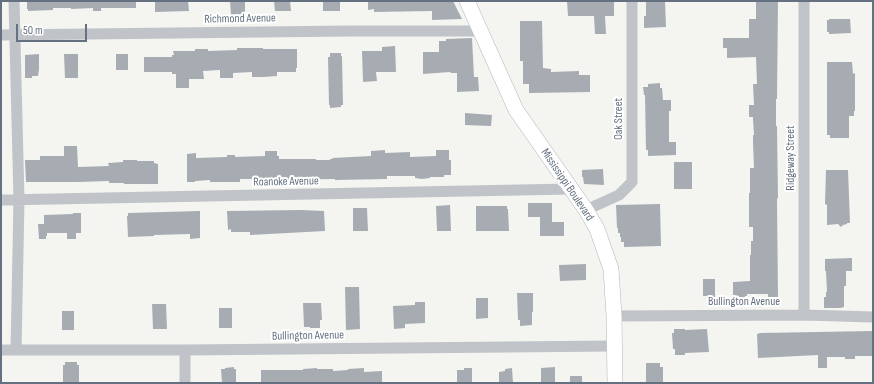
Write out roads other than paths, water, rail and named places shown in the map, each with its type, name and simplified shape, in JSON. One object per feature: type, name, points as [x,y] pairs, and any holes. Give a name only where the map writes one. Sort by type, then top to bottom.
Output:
[{"type":"main road","name":"Mississippi Boulevard","points":[[467,1],[516,110],[586,210],[597,229],[611,269],[614,316],[615,383]]},
{"type":"street","points":[[14,1],[19,200],[16,350]]},
{"type":"street","name":"Oak Street","points":[[586,210],[618,195],[632,182],[632,1]]},
{"type":"street","name":"Ridgeway Street","points":[[804,1],[804,315]]},
{"type":"street","name":"Richmond Avenue","points":[[1,35],[480,31]]},
{"type":"street","name":"Roanoke Avenue","points":[[1,200],[571,189]]},
{"type":"street","name":"Bullington Avenue","points":[[614,316],[804,315],[873,317]]},
{"type":"street","name":"Bullington Avenue","points":[[1,350],[185,350],[614,346]]},
{"type":"street","points":[[185,350],[185,383]]}]
